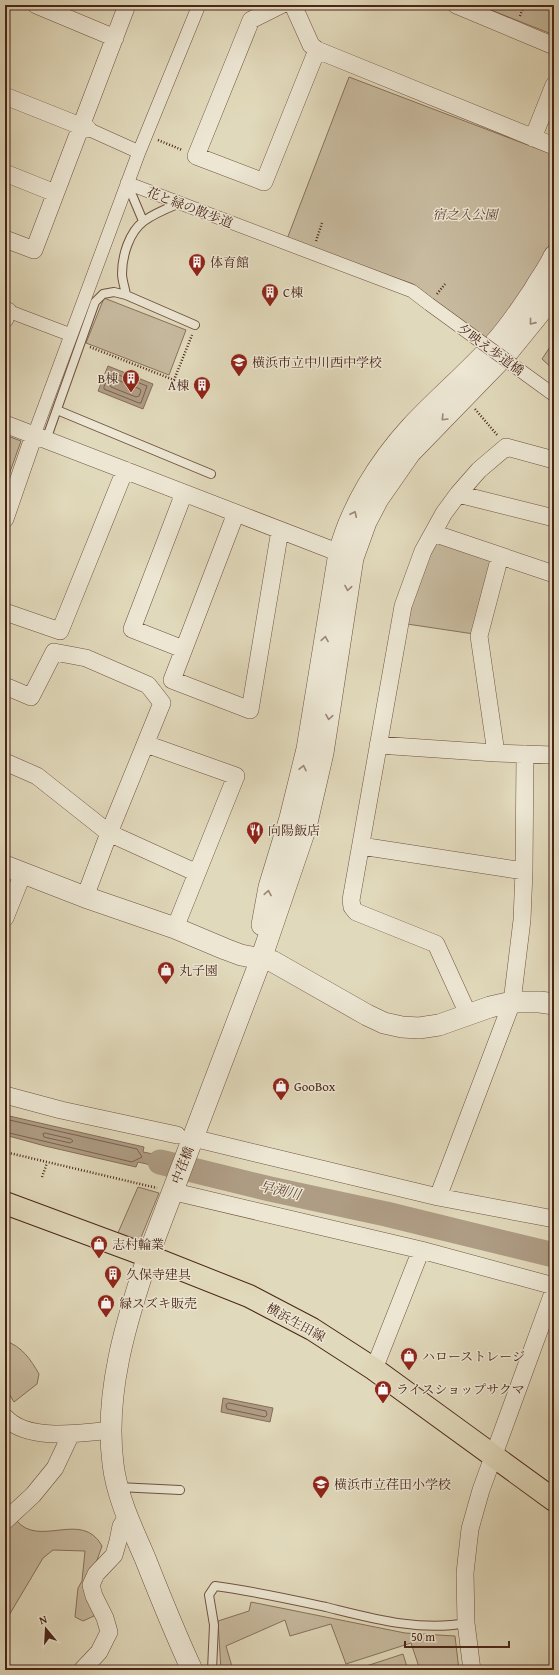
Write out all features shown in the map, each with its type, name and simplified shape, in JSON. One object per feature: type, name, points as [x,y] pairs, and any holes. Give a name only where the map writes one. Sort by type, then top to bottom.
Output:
[{"type":"main road","name":"横浜生田線","points":[[5,1203],[148,1256],[249,1296],[312,1329],[374,1370],[554,1500]]},
{"type":"street","points":[[36,5],[115,38]]},
{"type":"street","points":[[5,239],[34,250],[56,193],[85,128],[127,5]]},
{"type":"street","points":[[5,519],[40,437],[76,339],[139,152],[199,5]]},
{"type":"street","points":[[281,5],[251,20],[196,156],[264,182],[317,50]]},
{"type":"street","points":[[293,5],[311,45],[317,50],[554,146]]},
{"type":"street","points":[[456,5],[554,46]]},
{"type":"street","points":[[533,138],[554,85]]},
{"type":"street","points":[[5,96],[85,128],[139,152]]},
{"type":"street","points":[[5,173],[56,193]]},
{"type":"street","name":"花と緑の散歩道","points":[[128,183],[412,292],[429,304]]},
{"type":"street","points":[[346,556],[342,542],[370,483],[388,454],[410,428],[495,344],[525,303],[554,256]]},
{"type":"street","points":[[261,959],[260,939],[268,887],[290,818],[305,756],[346,556],[378,499],[410,453],[507,353],[542,310],[554,290]]},
{"type":"street","name":"夕映え歩道橋","points":[[429,304],[554,395]]},
{"type":"street","points":[[6,313],[76,339]]},
{"type":"street","points":[[5,424],[346,556]]},
{"type":"street","points":[[468,1014],[436,944],[354,910],[351,900],[403,606],[415,569],[433,532],[444,513],[458,494],[479,470],[506,447],[554,460]]},
{"type":"street","points":[[5,612],[60,632],[125,470]]},
{"type":"street","points":[[183,649],[132,629],[184,493]]},
{"type":"street","points":[[458,494],[554,518]]},
{"type":"street","points":[[236,513],[172,680],[250,710],[280,530]]},
{"type":"street","points":[[433,532],[554,574]]},
{"type":"street","points":[[496,753],[479,636],[500,556]]},
{"type":"street","points":[[5,686],[32,697],[54,652],[86,658],[148,684],[162,703],[109,833],[85,897]]},
{"type":"street","points":[[146,744],[236,776],[175,928]]},
{"type":"street","points":[[378,745],[496,753],[554,755]]},
{"type":"street","points":[[438,1197],[512,1002],[522,920],[525,754]]},
{"type":"street","points":[[5,762],[37,776],[109,833],[197,873]]},
{"type":"street","points":[[361,846],[524,871]]},
{"type":"street","points":[[5,918],[14,870],[85,897],[175,928],[225,950],[272,961],[384,1023],[402,1027],[419,1028],[439,1026],[468,1014],[512,1002],[540,1002],[554,1004]]},
{"type":"street","name":"中荏橋","points":[[192,1670],[117,1487],[113,1463],[112,1430],[114,1384],[121,1346],[135,1295],[171,1191],[185,1137],[261,959]]},
{"type":"street","points":[[5,1095],[61,1110],[185,1137],[438,1197],[554,1219]]},
{"type":"street","points":[[171,1191],[421,1250],[554,1286]]},
{"type":"street","points":[[374,1370],[421,1250]]},
{"type":"street","points":[[472,1670],[466,1623],[465,1573],[470,1529],[481,1490],[554,1290]]},
{"type":"street","points":[[5,1417],[9,1422],[28,1431],[71,1434],[112,1430]]},
{"type":"street","points":[[5,1521],[33,1495],[55,1468],[71,1434]]},
{"type":"street","points":[[82,1670],[99,1652],[109,1632],[105,1618],[94,1596],[91,1585],[96,1574],[114,1555],[121,1526],[128,1515]]},
{"type":"lane","points":[[128,183],[143,221]]},
{"type":"lane","points":[[126,295],[122,275],[127,246],[134,231],[143,221],[180,203]]},
{"type":"lane","points":[[40,437],[57,410],[76,339],[95,302],[103,294],[114,292],[126,295],[195,325]]},
{"type":"lane","points":[[57,410],[211,474]]},
{"type":"lane","points":[[117,1487],[180,1490]]},
{"type":"lane","points":[[212,1670],[214,1624],[209,1595],[215,1586],[259,1592],[381,1620],[435,1627],[466,1623]]},
{"type":"path","points":[[146,135],[183,150]]},
{"type":"path","points":[[312,253],[322,223]]},
{"type":"path","points":[[76,339],[174,380],[195,325]]},
{"type":"path","points":[[464,397],[506,447]]},
{"type":"path","points":[[5,1152],[171,1191]]},
{"type":"path","points":[[42,1177],[47,1162]]},
{"type":"green space","points":[[478,5],[554,5],[554,35]]},
{"type":"green space","name":"宿之入公園","points":[[349,77],[554,155],[554,234],[546,253],[515,303],[487,339],[413,284],[287,239]]},
{"type":"green space","points":[[104,298],[186,330],[169,375],[86,343]]},
{"type":"green space","points":[[554,341],[554,370],[542,359]]},
{"type":"green space","points":[[5,435],[21,441],[5,486]]},
{"type":"green space","points":[[437,541],[492,560],[474,634],[407,624],[414,591],[426,561]]},
{"type":"green space","points":[[138,1187],[159,1193],[140,1240],[135,1242],[117,1235]]},
{"type":"green space","points":[[5,1341],[21,1350],[39,1374],[37,1384],[14,1402],[5,1387]]},
{"type":"green space","points":[[16,1520],[25,1528],[36,1531],[72,1529],[83,1530],[94,1535],[102,1546],[97,1560],[94,1616],[83,1621],[75,1617],[78,1588],[82,1581],[85,1551],[53,1550],[43,1558],[5,1622],[5,1530]]},
{"type":"green space","points":[[251,1602],[405,1633],[455,1636],[459,1670],[420,1670],[411,1643],[346,1664],[331,1624],[290,1636],[285,1620],[226,1646],[233,1670],[221,1670],[218,1621],[249,1611]]},
{"type":"green space","points":[[403,1654],[408,1670],[354,1670]]},
{"type":"water","points":[[108,366],[153,384],[143,409],[98,391]]},
{"type":"water","points":[[5,1115],[144,1147],[143,1152],[179,1159],[176,1171],[138,1162],[136,1167],[5,1135]]},
{"type":"water","points":[[223,1398],[273,1408],[270,1422],[221,1412]]},
{"type":"waterway","name":"早渕川","points":[[160,1162],[270,1189],[386,1214],[554,1255]]},
{"type":"place","name":"体育館","points":[[197,277]]},
{"type":"place","name":"C棟","points":[[270,307]]},
{"type":"place","name":"横浜市立中川西中学校","points":[[239,377]]},
{"type":"place","name":"B棟","points":[[131,393]]},
{"type":"place","name":"A棟","points":[[202,400]]},
{"type":"place","name":"向陽飯店","points":[[255,845]]},
{"type":"place","name":"丸子園","points":[[166,985]]},
{"type":"place","name":"GooBox","points":[[281,1101]]},
{"type":"place","name":"志村輪業","points":[[99,1259]]},
{"type":"place","name":"久保寺建具","points":[[113,1289]]},
{"type":"place","name":"緑スズキ販売","points":[[106,1318]]},
{"type":"place","name":"ハローストレージ","points":[[409,1371]]},
{"type":"place","name":"ライスショップサクマ","points":[[383,1404]]},
{"type":"place","name":"横浜市立荏田小学校","points":[[321,1499]]}]
